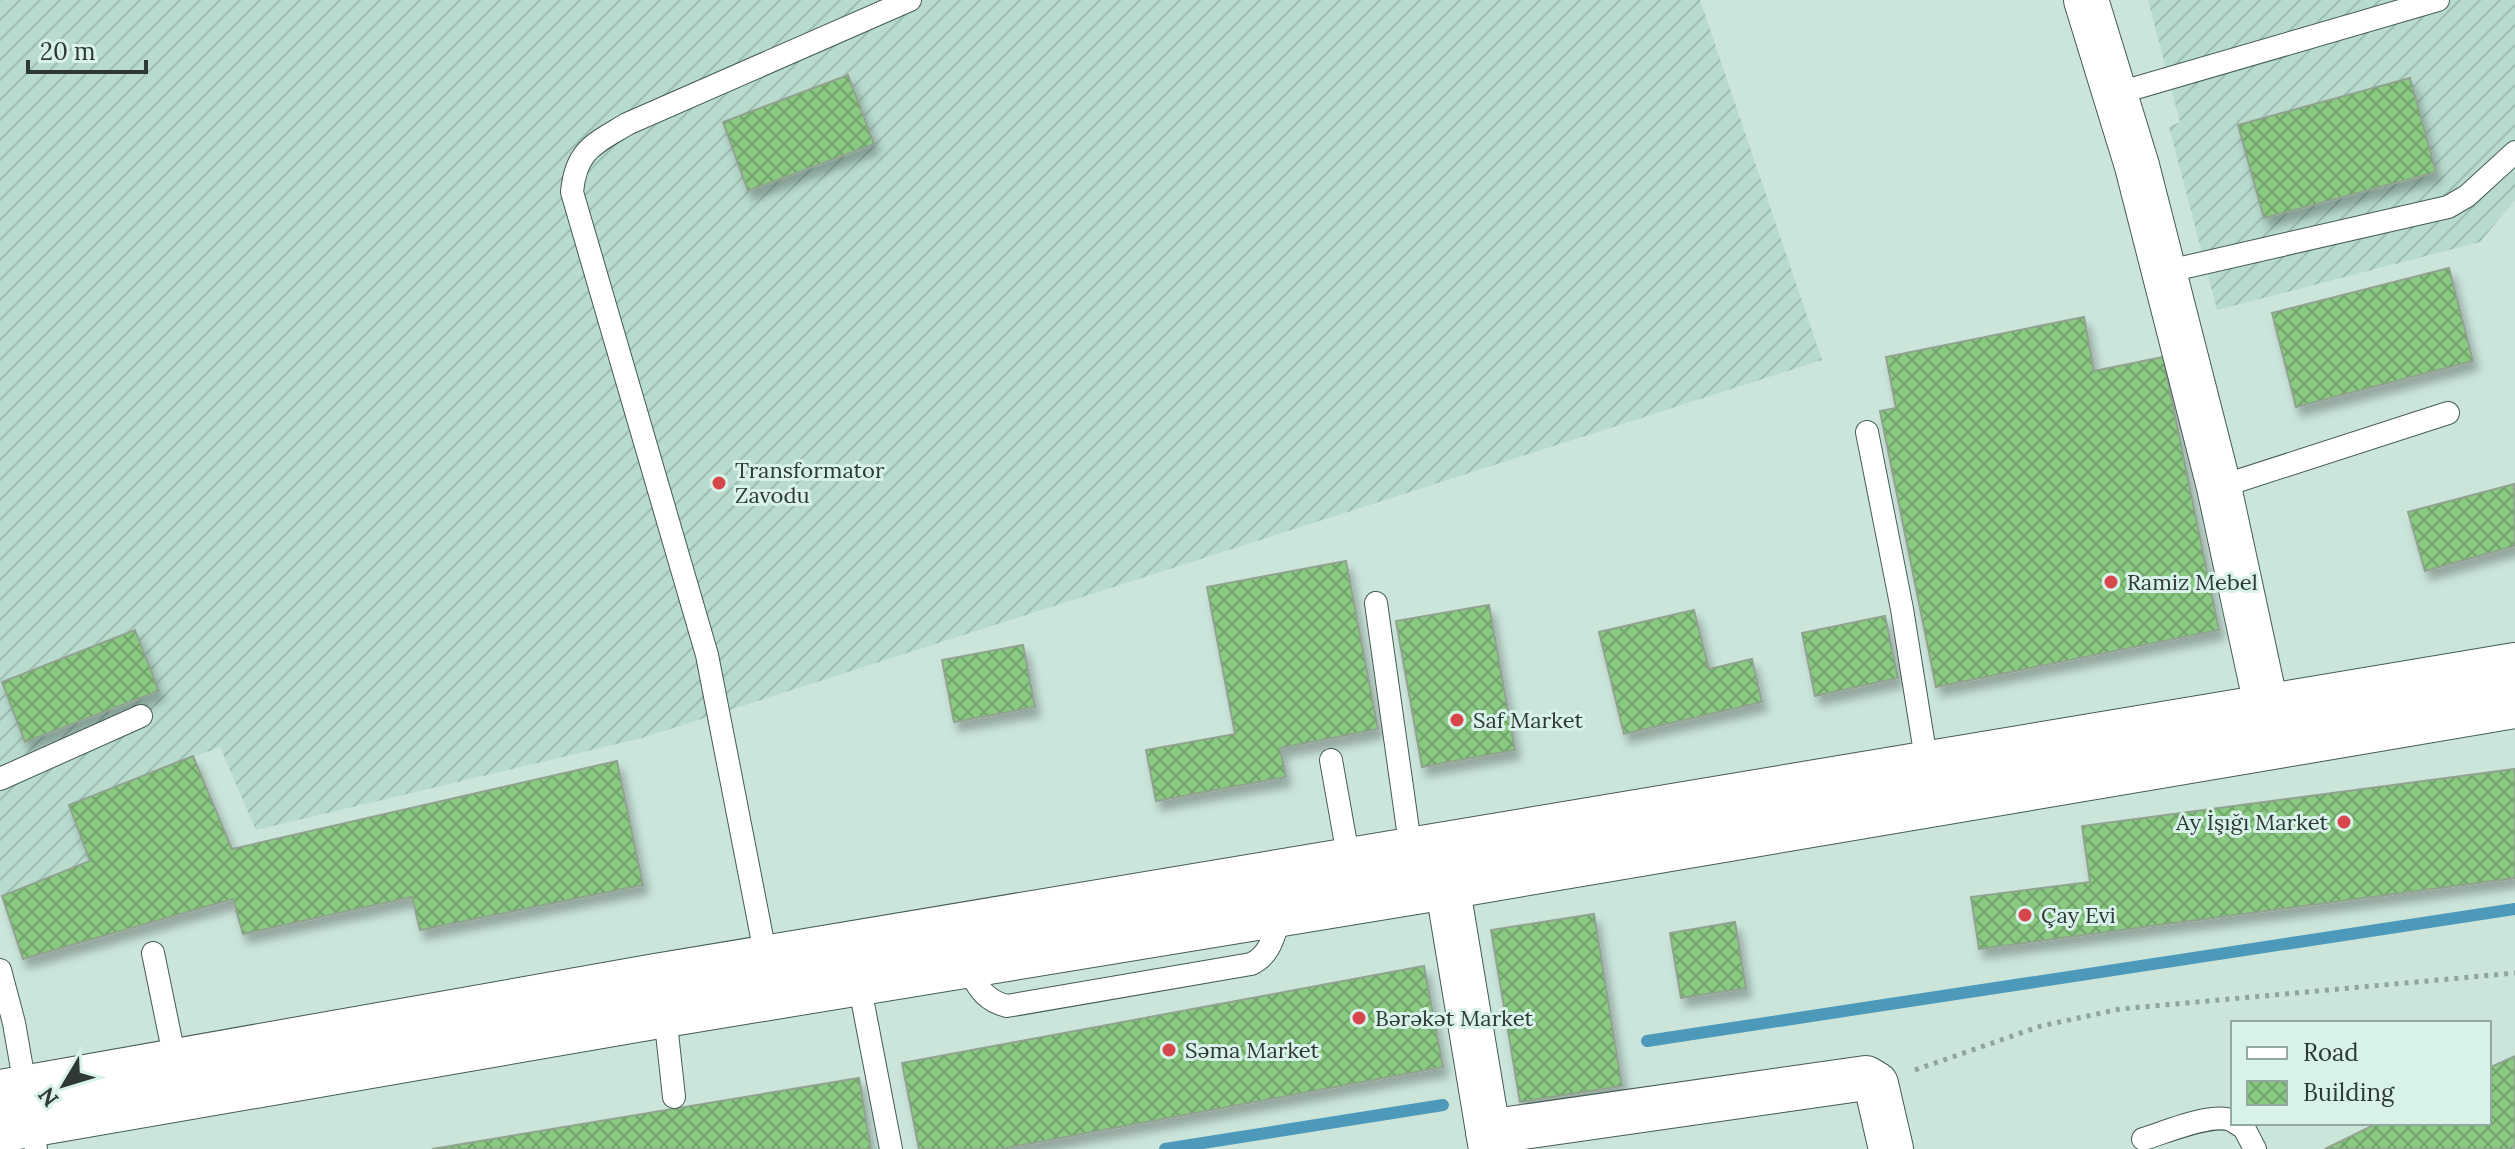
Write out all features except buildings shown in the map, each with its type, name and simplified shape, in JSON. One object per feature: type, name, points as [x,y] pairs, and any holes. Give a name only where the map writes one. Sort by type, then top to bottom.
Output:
[{"type":"main road","points":[[2086,0],[2137,166],[2219,487],[2271,728]]},
{"type":"main road","points":[[18,1117],[175,1060],[1349,861],[1432,861],[2271,728],[2515,665]]},
{"type":"main road","points":[[18,1117],[1281,914],[1432,861],[1927,765],[2271,728],[2515,706]]},
{"type":"main road","points":[[1432,861],[1490,1140],[1866,1078],[1876,1084],[1891,1149]]},
{"type":"lane","points":[[766,958],[707,655],[572,192],[574,168],[591,146],[627,124],[910,0]]},
{"type":"lane","points":[[2115,94],[2438,0]]},
{"type":"lane","points":[[2164,272],[2448,207],[2467,196],[2515,152]]},
{"type":"lane","points":[[2219,487],[2448,413]]},
{"type":"lane","points":[[1867,432],[1902,609],[1927,765]]},
{"type":"lane","points":[[1376,603],[1432,861]]},
{"type":"lane","points":[[0,779],[141,716]]},
{"type":"lane","points":[[1331,760],[1349,861]]},
{"type":"lane","points":[[153,953],[175,1060]]},
{"type":"lane","points":[[0,970],[14,1023],[18,1117]]},
{"type":"lane","points":[[859,983],[891,1149]]},
{"type":"lane","points":[[665,1015],[674,1097]]},
{"type":"lane","points":[[2143,1139],[2204,1120],[2231,1120]]},
{"type":"lane","points":[[2240,1125],[2255,1149]]},
{"type":"path","points":[[1876,1084],[2041,1026],[2120,1009],[2515,973]]},
{"type":"shaded area","name":"Transformator Zavodu","points":[[0,0],[1700,0],[1822,360],[642,738],[256,830],[220,747],[70,805],[90,861],[0,897]]},
{"type":"shaded area","points":[[2148,0],[2515,0],[2515,200],[2480,242],[2217,310],[2169,127],[2180,122]]},
{"type":"waterway","points":[[1647,1041],[2515,909]]},
{"type":"waterway","points":[[1165,1149],[1443,1105]]},
{"type":"place","name":"Transformator Zavodu","points":[[719,483]]},
{"type":"place","name":"Ramiz Mebel","points":[[2111,582]]},
{"type":"place","name":"Saf Market","points":[[1457,720]]},
{"type":"place","name":"Ay İşığı Market","points":[[2344,822]]},
{"type":"place","name":"Çay Evi","points":[[2025,915]]},
{"type":"place","name":"Bərəkət Market","points":[[1359,1018]]},
{"type":"place","name":"Səma Market","points":[[1169,1050]]}]
